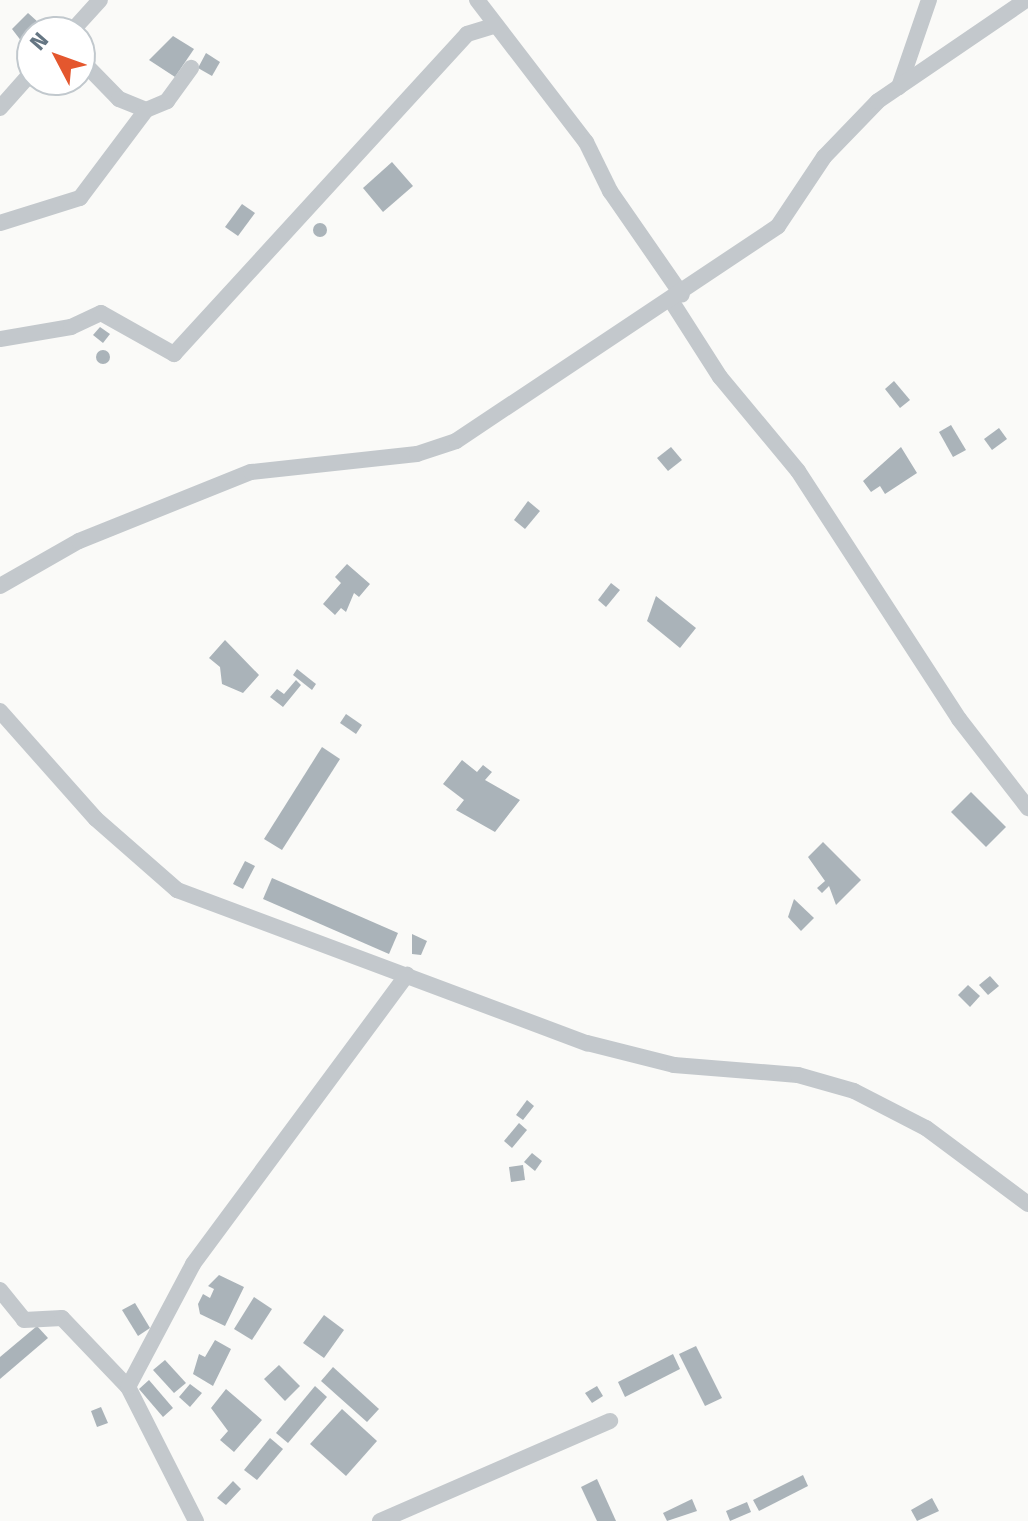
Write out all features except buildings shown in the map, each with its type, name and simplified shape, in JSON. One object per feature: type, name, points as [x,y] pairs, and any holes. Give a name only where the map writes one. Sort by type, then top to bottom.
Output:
[{"type":"street","points":[[86,16],[100,0]]},
{"type":"street","points":[[477,0],[586,142],[610,191],[677,299],[720,377],[798,471],[959,719],[1028,808]]},
{"type":"street","points":[[899,87],[929,0]]},
{"type":"street","points":[[0,586],[79,541],[251,472],[417,454],[456,441],[677,299],[778,226],[824,157],[899,87],[1026,0]]},
{"type":"street","points":[[0,339],[71,327],[101,313],[174,354],[467,34],[496,25]]},
{"type":"street","points":[[0,223],[80,198],[146,110],[167,101],[191,68]]},
{"type":"street","points":[[96,75],[119,99],[146,110]]},
{"type":"street","points":[[0,108],[16,90]]},
{"type":"street","points":[[0,711],[96,819],[177,890],[641,1059],[798,1075],[854,1091],[926,1128],[1028,1204]]},
{"type":"street","points":[[128,1387],[193,1264],[407,975]]},
{"type":"street","points":[[0,1290],[24,1320],[62,1318],[128,1387],[196,1521]]},
{"type":"street","points":[[380,1521],[610,1421]]}]
